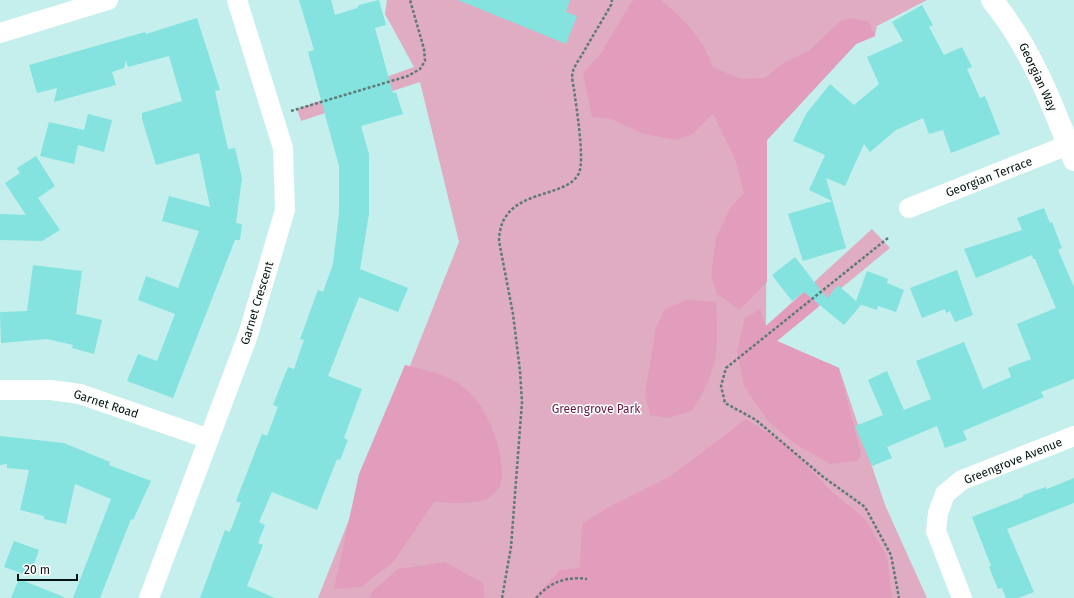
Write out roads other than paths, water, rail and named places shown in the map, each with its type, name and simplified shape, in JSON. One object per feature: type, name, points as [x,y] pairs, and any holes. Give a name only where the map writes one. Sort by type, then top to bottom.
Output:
[{"type":"street","points":[[0,33],[108,0]]},
{"type":"street","name":"Garnet Crescent","points":[[149,598],[248,335],[285,210],[283,148],[237,0]]},
{"type":"street","name":"Georgian Way","points":[[992,0],[1011,23],[1039,73],[1071,153]]},
{"type":"street","name":"Georgian Terrace","points":[[909,208],[1071,153]]},
{"type":"street","name":"Garnet Road","points":[[0,390],[51,390],[80,394],[209,439]]},
{"type":"street","name":"Greengrove Avenue","points":[[962,598],[936,531],[938,513],[945,494],[962,480],[1074,436]]},
{"type":"park label","name":"Greengrove Park","points":[[596,409]]}]
